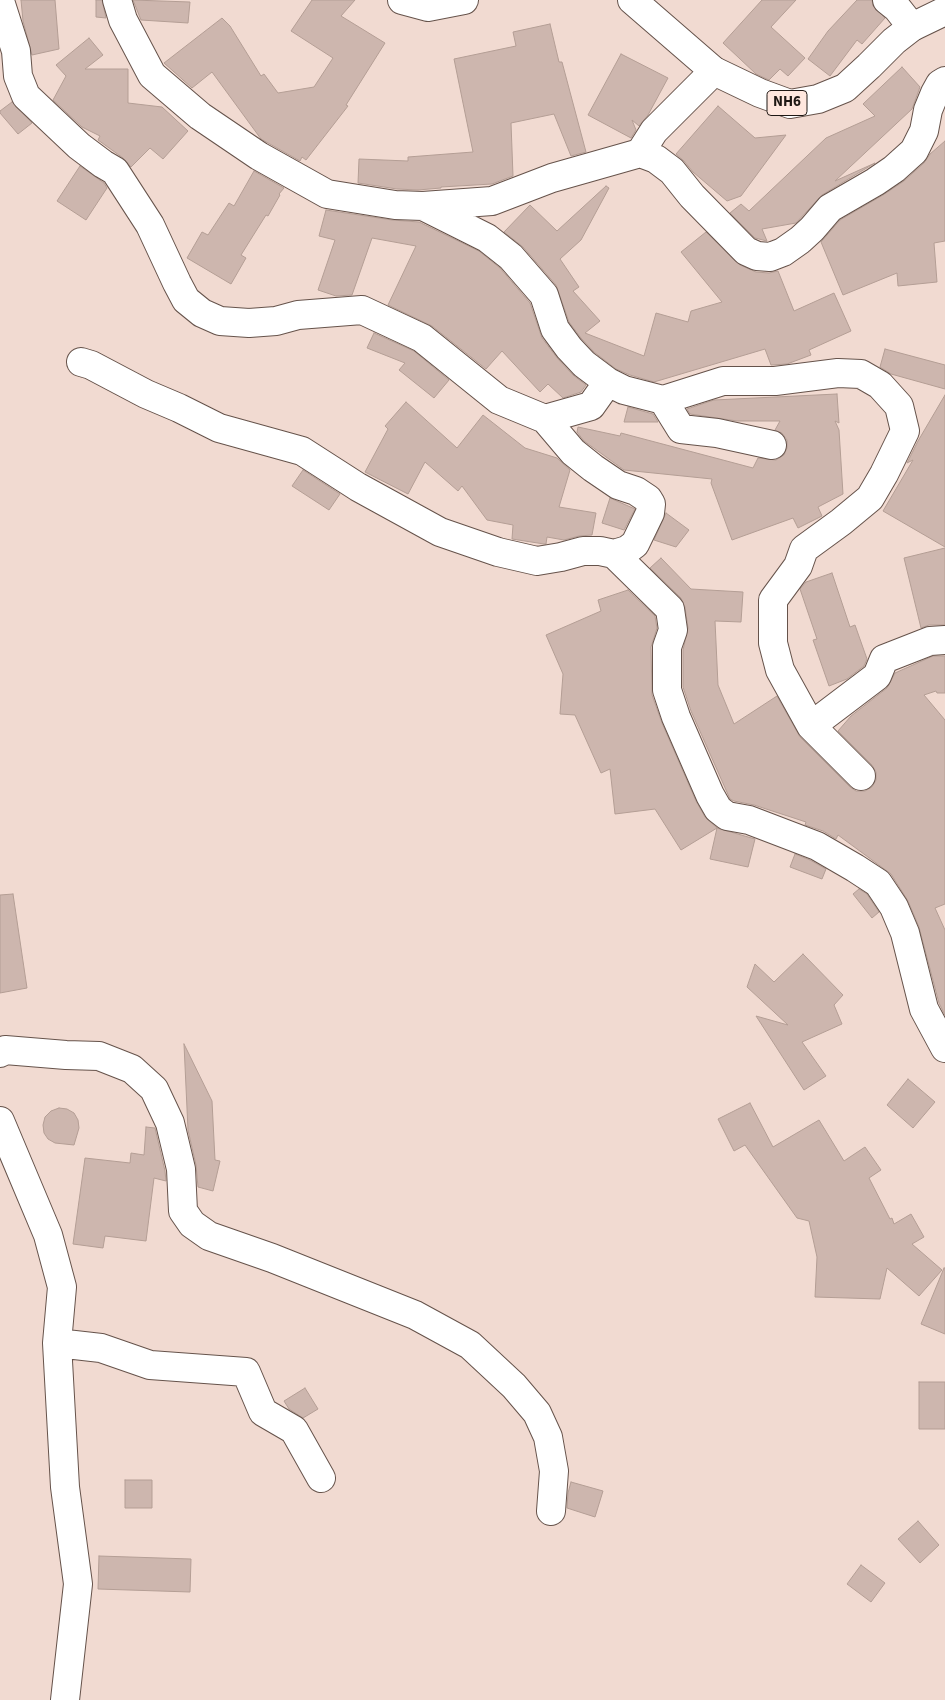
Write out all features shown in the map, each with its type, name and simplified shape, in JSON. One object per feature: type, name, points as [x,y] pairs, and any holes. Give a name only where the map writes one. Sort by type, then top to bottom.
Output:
[{"type":"main road","points":[[117,0],[123,20],[152,74],[200,116],[259,156],[327,194],[395,205],[424,206],[492,201],[552,178],[640,153],[656,159],[672,171],[692,196],[746,251],[757,256],[770,257],[783,252],[812,229],[830,208],[875,182],[894,169],[914,151],[924,131],[928,110],[935,93],[940,84],[945,81]]},
{"type":"main road","points":[[402,0],[428,7],[464,0]]},
{"type":"main road","name":"NH6","points":[[632,0],[714,71],[760,93],[790,104],[818,99],[845,88],[894,41],[912,27],[945,11]]},
{"type":"main road","points":[[887,0],[897,8],[912,27]]},
{"type":"main road","points":[[0,1],[16,51],[18,76],[26,96],[79,146],[102,164],[115,171],[150,224],[186,300],[202,312],[220,321],[249,323],[362,310],[422,338],[499,400],[545,419],[573,452],[593,468],[618,485],[636,491],[648,499],[652,504],[650,513],[635,544],[627,550],[614,554],[600,551],[584,551],[561,557],[537,560],[498,552],[440,532],[358,487],[302,451],[219,428],[146,394],[91,365],[81,362]]},
{"type":"main road","points":[[640,153],[654,131],[714,71]]},
{"type":"main road","points":[[424,206],[487,238],[511,257],[544,296],[554,329],[569,348],[584,364],[608,382],[624,390],[663,400],[723,381],[775,381],[838,373],[861,374],[880,384],[899,406],[905,431],[870,498],[841,522],[804,548],[798,566],[773,600],[773,643],[780,670],[811,726],[861,776]]},
{"type":"main road","points":[[545,419],[591,406],[608,382]]},
{"type":"main road","points":[[663,400],[681,430],[717,433],[772,445]]},
{"type":"main road","points":[[614,554],[670,609],[672,630],[667,647],[667,690],[676,717],[718,809],[727,816],[749,820],[817,846],[878,883],[894,907],[905,933],[924,1008],[945,1048]]},
{"type":"main road","points":[[811,726],[877,676],[884,660],[930,641],[945,640]]},
{"type":"main road","points":[[2,1047],[66,1055],[100,1056],[132,1069],[154,1089],[170,1123],[181,1169],[183,1211],[192,1224],[209,1236],[272,1258],[414,1316],[470,1345],[514,1386],[537,1413],[548,1437],[554,1471],[551,1511]]},
{"type":"main road","points":[[0,1121],[48,1235],[62,1287],[57,1343],[65,1487],[78,1584],[65,1700]]},
{"type":"main road","points":[[57,1343],[101,1348],[150,1365],[246,1372],[263,1412],[294,1430],[320,1478]]},
{"type":"building","points":[[21,0],[55,0],[59,49],[32,55],[23,21]]},
{"type":"building","points":[[96,0],[102,0],[106,18],[96,17]]},
{"type":"building","points":[[133,0],[190,2],[188,23],[141,20]]},
{"type":"building","points":[[312,0],[355,0],[341,16],[385,43],[346,105],[348,106],[306,160],[302,157],[300,161],[261,139],[212,72],[192,88],[164,63],[222,18],[230,26],[261,76],[264,74],[278,93],[314,87],[333,58],[291,31]]},
{"type":"building","points":[[762,0],[796,0],[771,27],[805,58],[788,76],[780,69],[769,80],[756,74],[723,43]]},
{"type":"building","points":[[857,0],[872,0],[873,6],[885,18],[862,44],[857,40],[830,76],[808,59],[828,31]]},
{"type":"building","points":[[550,24],[559,62],[562,62],[586,152],[571,156],[554,114],[511,123],[513,176],[492,184],[418,190],[358,183],[359,159],[408,161],[408,157],[473,152],[454,59],[516,46],[513,32]]},
{"type":"building","points":[[89,38],[103,55],[85,69],[128,69],[128,103],[162,107],[188,131],[163,159],[150,148],[131,167],[123,158],[98,140],[100,136],[82,127],[53,100],[66,76],[56,65]]},
{"type":"building","points":[[621,54],[668,78],[648,115],[639,126],[632,120],[636,130],[631,138],[588,115]]},
{"type":"building","points":[[902,67],[920,87],[912,109],[835,181],[875,163],[822,195],[796,223],[762,229],[767,241],[755,238],[730,213],[741,204],[749,211],[826,138],[875,116],[863,104]]},
{"type":"building","points":[[12,102],[32,123],[18,134],[0,113]]},
{"type":"building","points":[[718,106],[755,138],[786,135],[741,196],[727,201],[693,172],[676,154]]},
{"type":"building","points":[[945,141],[945,241],[934,243],[937,282],[898,286],[897,273],[843,295],[821,242],[840,220],[904,181]]},
{"type":"building","points":[[80,166],[104,183],[107,188],[86,220],[57,201]]},
{"type":"building","points":[[254,171],[284,188],[268,216],[266,215],[241,255],[246,258],[231,284],[187,258],[202,232],[208,235],[229,203],[234,206]]},
{"type":"building","points":[[606,186],[609,188],[581,240],[560,259],[579,287],[573,291],[600,321],[585,333],[644,356],[656,313],[688,322],[691,311],[722,302],[681,252],[706,232],[740,265],[756,272],[769,273],[778,271],[794,311],[834,293],[851,331],[809,350],[811,355],[787,364],[771,365],[765,349],[654,382],[616,369],[594,352],[581,338],[569,322],[556,285],[523,247],[504,232],[530,205],[557,231]]},
{"type":"building","points":[[326,210],[419,222],[479,251],[500,268],[530,303],[542,338],[558,359],[573,375],[586,385],[581,392],[563,398],[548,384],[540,392],[502,351],[486,369],[432,326],[388,305],[416,246],[372,238],[352,295],[336,296],[318,290],[335,240],[319,236]]},
{"type":"building","points":[[374,333],[414,351],[449,380],[434,398],[399,370],[405,363],[367,348]]},
{"type":"building","points":[[885,349],[945,365],[945,389],[891,374],[880,367]]},
{"type":"building","points":[[837,394],[839,423],[835,421],[839,430],[843,494],[818,507],[822,516],[798,528],[793,518],[732,540],[711,483],[712,479],[624,470],[584,441],[577,432],[578,427],[620,436],[621,433],[753,468],[758,458],[776,460],[784,455],[787,448],[787,440],[782,433],[775,430],[780,421],[737,421],[690,414],[687,409],[714,400]]},
{"type":"building","points":[[945,395],[945,547],[883,511],[913,460],[907,463]]},
{"type":"building","points":[[406,402],[457,448],[483,415],[525,448],[557,458],[570,470],[559,507],[596,513],[592,535],[564,540],[547,537],[546,544],[512,539],[513,525],[487,520],[462,486],[458,491],[425,462],[408,494],[365,472],[388,429],[385,426]]},
{"type":"building","points":[[628,407],[653,414],[658,422],[624,422]]},
{"type":"building","points":[[303,470],[340,494],[329,510],[292,486]]},
{"type":"building","points":[[610,498],[635,509],[624,530],[602,523]]},
{"type":"building","points":[[666,513],[689,530],[676,547],[654,540]]},
{"type":"building","points":[[945,548],[945,625],[929,625],[921,628],[904,558]]},
{"type":"building","points":[[661,558],[691,589],[743,592],[741,622],[715,621],[718,685],[734,724],[777,696],[800,737],[856,791],[865,791],[872,787],[876,780],[876,772],[872,765],[838,731],[851,716],[887,688],[895,673],[933,656],[945,656],[945,693],[937,693],[936,691],[924,695],[945,720],[945,904],[935,908],[945,930],[945,1015],[939,1003],[919,927],[908,901],[891,874],[838,835],[836,839],[823,831],[805,825],[806,822],[730,799],[691,711],[683,687],[683,650],[688,628],[685,607],[681,598],[650,568]]},
{"type":"building","points":[[832,573],[850,627],[855,625],[867,659],[864,666],[847,679],[829,686],[813,640],[817,639],[800,589],[806,582]]},
{"type":"building","points":[[628,590],[655,616],[657,628],[651,647],[652,695],[696,801],[705,817],[717,828],[681,850],[655,809],[615,814],[610,769],[601,773],[575,715],[560,714],[563,674],[546,635],[601,611],[598,600]]},
{"type":"building","points":[[717,828],[755,839],[748,867],[710,859]]},
{"type":"building","points":[[795,854],[826,869],[822,879],[790,867]]},
{"type":"building","points":[[859,889],[867,894],[879,912],[872,918],[853,894]]},
{"type":"building","points":[[13,894],[27,988],[0,993],[0,895]]},
{"type":"building","points":[[803,954],[843,995],[834,1005],[842,1024],[802,1042],[826,1076],[804,1090],[756,1016],[788,1025],[747,987],[755,964],[774,982]]},
{"type":"building","points":[[184,1044],[212,1101],[215,1160],[220,1161],[213,1191],[198,1187],[196,1165],[188,1130]]},
{"type":"building","points":[[908,1079],[935,1102],[913,1128],[887,1105]]},
{"type":"building","points":[[750,1103],[773,1147],[819,1120],[844,1161],[865,1147],[881,1170],[869,1178],[890,1219],[892,1218],[894,1224],[911,1214],[924,1237],[912,1244],[942,1270],[919,1296],[887,1268],[880,1299],[815,1297],[817,1257],[809,1221],[797,1218],[745,1145],[734,1151],[718,1119]]},
{"type":"building","points":[[59,1108],[67,1109],[74,1113],[78,1120],[79,1128],[74,1145],[55,1143],[48,1139],[44,1133],[45,1117],[51,1111]]},
{"type":"building","points":[[146,1127],[155,1128],[166,1181],[154,1178],[146,1241],[105,1236],[103,1248],[73,1244],[85,1158],[130,1163],[131,1153],[144,1155]]},
{"type":"building","points":[[945,1268],[945,1334],[921,1324]]},
{"type":"building","points":[[919,1382],[945,1382],[945,1429],[919,1429]]},
{"type":"building","points":[[305,1388],[318,1409],[303,1418],[289,1409],[284,1401]]},
{"type":"building","points":[[125,1480],[152,1480],[152,1508],[125,1508]]},
{"type":"building","points":[[571,1482],[603,1491],[595,1517],[567,1508]]},
{"type":"building","points":[[918,1521],[939,1545],[920,1563],[898,1539]]},
{"type":"building","points":[[99,1556],[191,1559],[190,1592],[98,1589]]},
{"type":"building","points":[[861,1565],[885,1583],[871,1602],[847,1584]]}]
